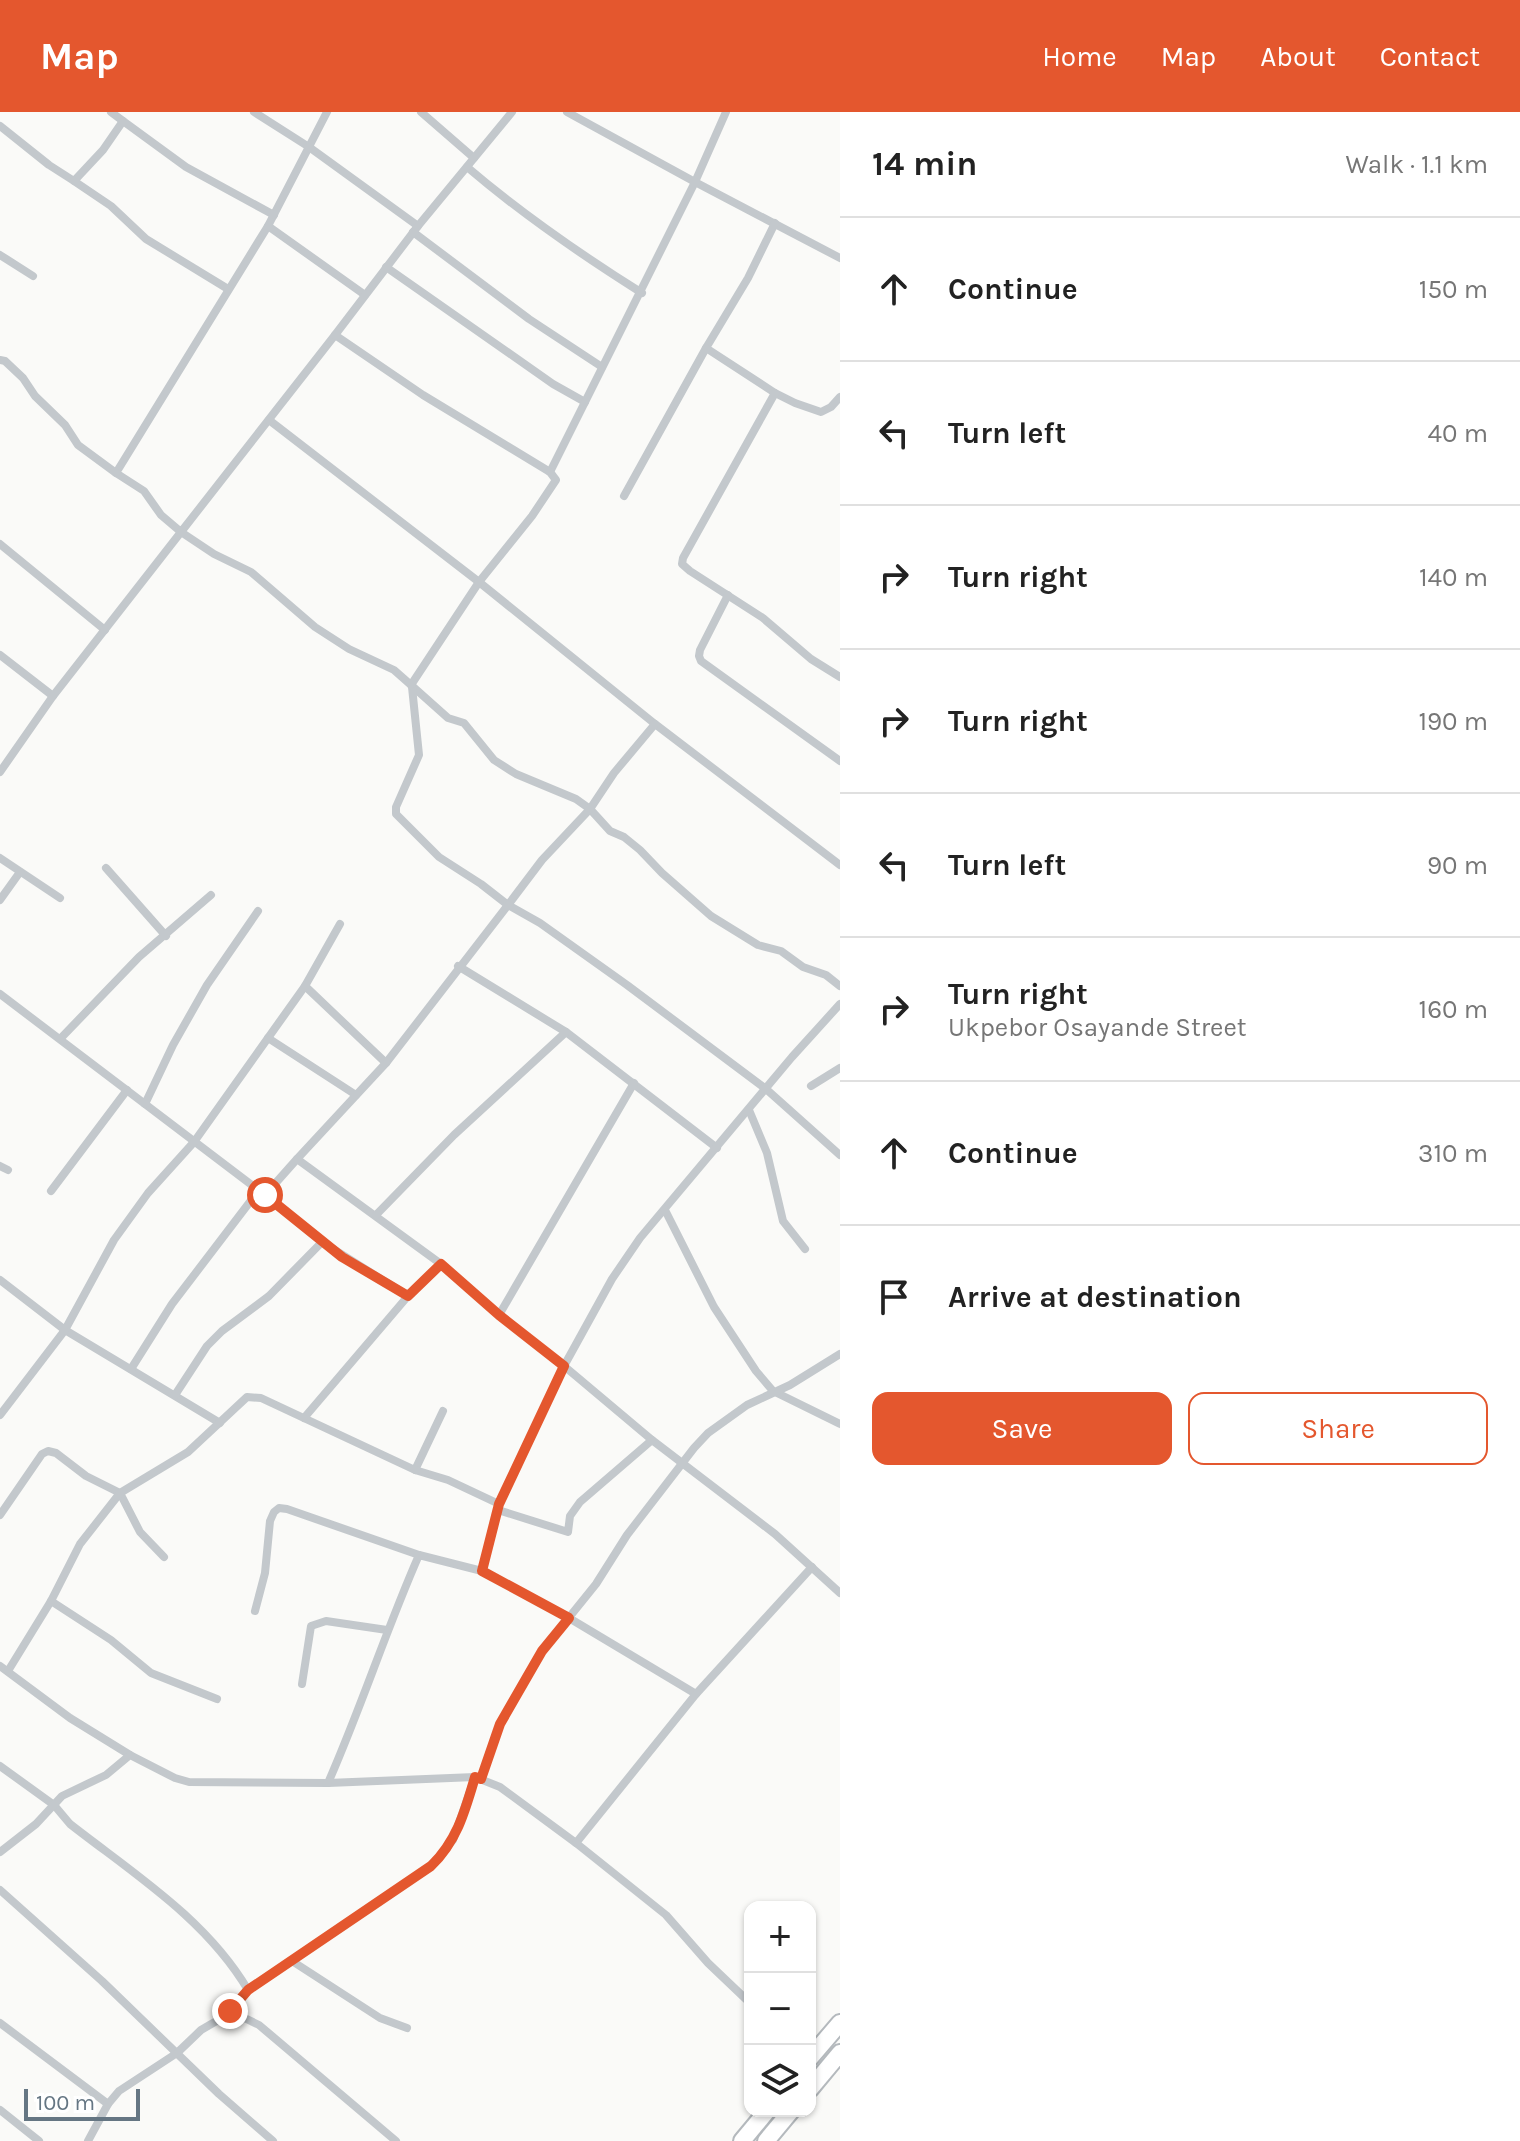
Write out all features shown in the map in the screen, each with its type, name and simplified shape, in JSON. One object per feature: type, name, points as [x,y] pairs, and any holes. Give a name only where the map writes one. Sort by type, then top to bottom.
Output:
[{"type":"highway","points":[[816,2049],[840,2023]]},
{"type":"highway","points":[[816,2082],[834,2060]]},
{"type":"highway","points":[[742,2141],[762,2117]]},
{"type":"highway","points":[[766,2141],[786,2117]]},
{"type":"street","points":[[111,112],[186,167],[274,215]]},
{"type":"street","points":[[254,112],[309,147],[529,319],[602,367]]},
{"type":"street","points":[[116,473],[268,226],[327,112]]},
{"type":"street","points":[[421,112],[474,158]]},
{"type":"street","points":[[0,772],[53,696],[415,229],[512,112]]},
{"type":"street","points":[[567,112],[840,258]]},
{"type":"street","points":[[550,472],[642,293],[726,112]]},
{"type":"street","points":[[74,181],[103,150],[123,121]]},
{"type":"street","points":[[0,126],[49,165],[111,206],[146,239],[228,289]]},
{"type":"street","points":[[467,167],[517,210],[642,293]]},
{"type":"street","points":[[624,496],[687,377],[748,278],[775,223]]},
{"type":"street","points":[[268,226],[365,295]]},
{"type":"street","points":[[0,255],[33,276]]},
{"type":"street","points":[[386,267],[553,384],[585,402]]},
{"type":"street","points":[[335,335],[423,395],[550,472],[556,480],[532,516],[479,582],[411,685],[419,755],[396,807],[396,814],[439,857],[627,985],[766,1089],[840,1155]]},
{"type":"street","points":[[706,348],[795,403],[821,412],[840,397]]},
{"type":"street","points":[[0,360],[23,378],[35,396],[65,425],[78,445],[144,491],[161,515],[181,532],[235,566],[251,572],[315,627],[349,649],[394,670],[448,718],[464,723],[494,760],[540,786],[576,799],[590,809],[610,831],[624,837],[640,850],[711,916],[758,945],[790,956],[803,967],[826,975],[840,986]]},
{"type":"street","points":[[775,393],[682,564],[763,618],[811,659],[840,677]]},
{"type":"street","points":[[269,420],[479,582],[655,724],[840,865]]},
{"type":"street","points":[[0,544],[105,630]]},
{"type":"street","points":[[728,595],[700,650],[701,661],[840,761]]},
{"type":"street","points":[[0,655],[53,696]]},
{"type":"street","points":[[131,1369],[172,1304],[262,1192],[386,1063],[542,860],[590,809],[614,773],[655,724]]},
{"type":"street","points":[[0,858],[60,898]]},
{"type":"street","points":[[106,868],[166,936]]},
{"type":"street","points":[[0,900],[20,872]]},
{"type":"street","points":[[61,1038],[139,957],[211,895]]},
{"type":"street","points":[[145,1104],[173,1045],[207,985],[258,911]]},
{"type":"street","points":[[0,1415],[65,1330],[114,1240],[148,1193],[194,1142],[305,986],[340,924]]},
{"type":"street","points":[[458,966],[566,1032],[717,1148]]},
{"type":"street","points":[[305,986],[386,1063]]},
{"type":"street","points":[[0,1006],[3,996],[262,1192],[322,1242],[408,1296]]},
{"type":"street","points":[[482,1571],[499,1507],[564,1366],[625,1258],[840,1004]]},
{"type":"street","points":[[376,1215],[454,1135],[566,1032]]},
{"type":"street","points":[[268,1038],[356,1095]]},
{"type":"street","points":[[811,1086],[840,1068]]},
{"type":"street","points":[[499,1315],[634,1083]]},
{"type":"street","points":[[51,1191],[127,1090]]},
{"type":"street","points":[[749,1110],[767,1153],[783,1221],[805,1249]]},
{"type":"street","points":[[297,1159],[441,1264],[652,1440],[775,1534],[840,1593]]},
{"type":"street","points":[[665,1210],[714,1307],[756,1371],[773,1391],[840,1424]]},
{"type":"street","points":[[175,1395],[207,1346],[269,1296],[322,1242]]},
{"type":"street","points":[[304,1418],[408,1296],[441,1264]]},
{"type":"street","points":[[0,1280],[65,1330],[220,1423]]},
{"type":"street","points":[[88,2141],[108,2104],[130,2082],[177,2053],[201,2030],[230,2011],[248,1990],[431,1866],[444,1854],[453,1840],[500,1724],[542,1651],[596,1584],[627,1535],[708,1433],[773,1391],[790,1385],[840,1354]]},
{"type":"street","points":[[652,1440],[580,1502],[570,1516],[568,1532],[499,1507],[448,1480],[415,1470],[254,1396],[247,1397],[188,1452],[120,1493],[80,1544],[51,1601],[4,1669],[70,1718],[130,1755],[189,1782],[328,1783],[478,1778],[500,1787],[666,1915],[708,1963],[744,1997]]},
{"type":"street","points":[[415,1470],[443,1411]]},
{"type":"street","points":[[0,1515],[42,1454],[48,1451],[56,1453],[86,1476],[120,1493],[140,1532],[164,1557]]},
{"type":"street","points":[[255,1611],[265,1573],[270,1521],[279,1508],[419,1555],[482,1571],[569,1618],[696,1694]]},
{"type":"street","points":[[328,1783],[419,1555]]},
{"type":"street","points":[[576,1843],[696,1694],[812,1567]]},
{"type":"street","points":[[51,1601],[111,1640],[151,1673],[217,1699]]},
{"type":"street","points":[[302,1684],[311,1626],[326,1621],[387,1630]]},
{"type":"street","points":[[0,1852],[36,1824],[62,1796],[106,1775],[130,1755]]},
{"type":"street","points":[[0,1766],[54,1805],[70,1824],[193,1921],[219,1949],[248,1990]]},
{"type":"street","points":[[0,1890],[273,2141]]},
{"type":"street","points":[[292,1961],[380,2018],[407,2028]]},
{"type":"street","points":[[230,2011],[259,2025],[396,2141]]},
{"type":"street","points":[[0,2023],[108,2104]]},
{"type":"street","points":[[0,2110],[39,2141]]},
{"type":"route","points":[[230,2011],[248,1990],[431,1866],[444,1854],[463,1816],[475,1777],[481,1779],[500,1724],[542,1651],[569,1618],[482,1571],[499,1504],[564,1366],[441,1264],[408,1296],[342,1257],[265,1195]]}]
